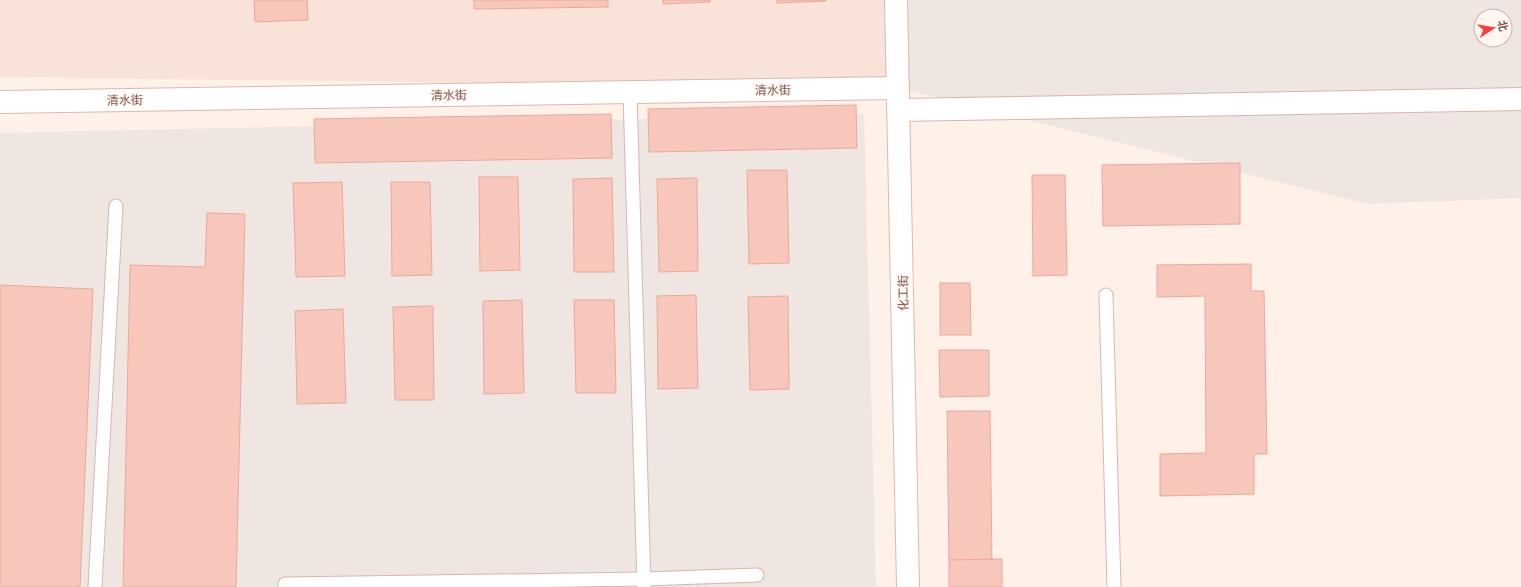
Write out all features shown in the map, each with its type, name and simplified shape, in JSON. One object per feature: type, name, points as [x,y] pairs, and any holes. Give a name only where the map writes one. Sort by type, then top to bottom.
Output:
[{"type":"street","name":"化工街","points":[[896,0],[908,587]]},
{"type":"street","name":"清水街","points":[[0,102],[898,88]]},
{"type":"street","points":[[898,110],[1521,99]]},
{"type":"lane","points":[[630,92],[644,583]]},
{"type":"lane","points":[[95,587],[116,206]]},
{"type":"lane","points":[[1106,295],[1114,587]]},
{"type":"lane","points":[[285,587],[285,584],[644,583],[757,575]]},
{"type":"shaded area","points":[[0,0],[896,0],[898,88],[0,77]]},
{"type":"shaded area","points":[[896,0],[1521,0],[1521,198],[1368,204],[898,88]]},
{"type":"shaded area","points":[[864,114],[876,587],[0,587],[0,133]]},
{"type":"building","points":[[254,0],[307,0],[308,20],[255,22]]},
{"type":"building","points":[[474,0],[608,0],[608,7],[474,9]]},
{"type":"building","points":[[663,0],[710,0],[710,2],[663,4]]},
{"type":"building","points":[[777,0],[826,0],[826,1],[777,3]]},
{"type":"building","points":[[856,105],[857,148],[649,152],[648,109]]},
{"type":"building","points":[[611,114],[612,158],[315,163],[314,119]]},
{"type":"building","points":[[1240,163],[1240,224],[1103,226],[1102,165]]},
{"type":"building","points":[[747,170],[787,170],[789,263],[749,264]]},
{"type":"building","points":[[1032,175],[1065,175],[1067,275],[1033,276]]},
{"type":"building","points":[[479,177],[518,177],[520,270],[480,271]]},
{"type":"building","points":[[612,178],[614,272],[574,272],[573,179]]},
{"type":"building","points":[[697,178],[698,271],[659,272],[657,179]]},
{"type":"building","points":[[342,182],[345,276],[296,277],[293,183]]},
{"type":"building","points":[[391,182],[430,182],[432,275],[392,276]]},
{"type":"building","points":[[207,213],[245,214],[236,587],[123,587],[130,265],[205,267]]},
{"type":"building","points":[[1251,264],[1251,291],[1264,291],[1267,454],[1254,454],[1254,494],[1160,496],[1160,454],[1206,453],[1205,296],[1157,297],[1157,265]]},
{"type":"building","points":[[940,283],[970,283],[971,335],[940,335]]},
{"type":"building","points":[[0,285],[93,289],[80,587],[0,587]]},
{"type":"building","points":[[696,295],[698,388],[658,389],[657,296]]},
{"type":"building","points":[[788,296],[789,389],[750,390],[748,297]]},
{"type":"building","points":[[522,300],[524,393],[484,394],[483,301]]},
{"type":"building","points":[[574,300],[614,300],[616,393],[576,393]]},
{"type":"building","points":[[433,306],[434,400],[395,400],[393,307]]},
{"type":"building","points":[[343,309],[346,403],[297,404],[295,311]]},
{"type":"building","points":[[939,350],[989,350],[989,396],[940,397]]},
{"type":"building","points":[[947,411],[990,411],[992,560],[949,560]]},
{"type":"building","points":[[1002,559],[1002,587],[949,587],[949,560]]}]
